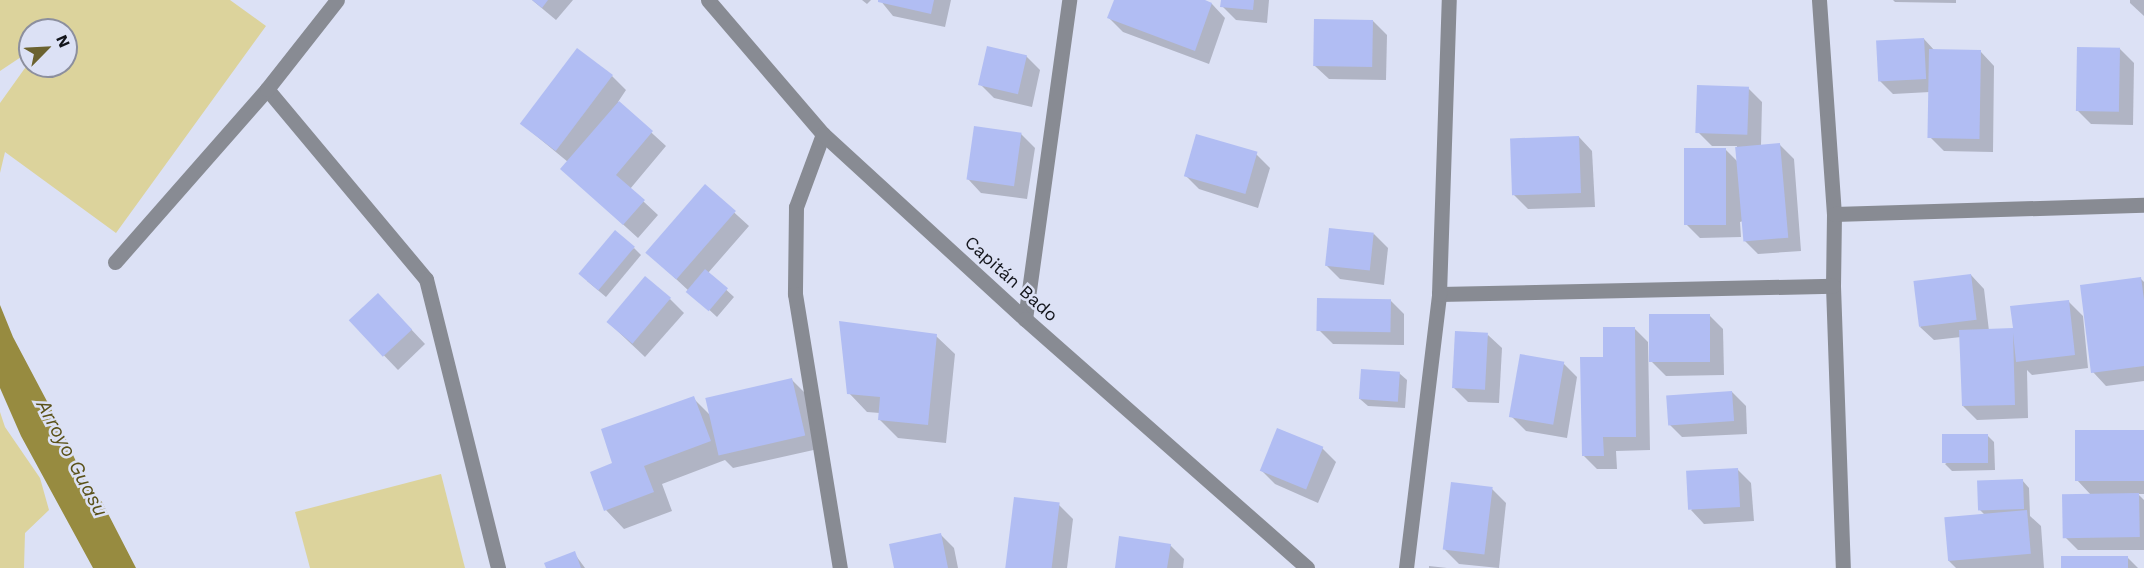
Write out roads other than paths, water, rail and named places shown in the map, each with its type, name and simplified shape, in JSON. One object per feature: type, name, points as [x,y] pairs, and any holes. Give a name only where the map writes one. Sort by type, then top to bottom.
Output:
[{"type":"street","points":[[115,262],[267,89],[338,0]]},
{"type":"street","name":"Capitán Bado","points":[[708,0],[823,134],[1025,318],[1307,568]]},
{"type":"street","points":[[1025,318],[1068,0]]},
{"type":"street","points":[[1406,568],[1438,294],[1449,0]]},
{"type":"street","points":[[1819,0],[1834,214],[1833,286],[1843,568]]},
{"type":"street","points":[[267,89],[426,279],[498,568]]},
{"type":"street","points":[[823,134],[796,207],[795,294],[840,568]]},
{"type":"street","points":[[1834,214],[2144,205]]},
{"type":"street","points":[[1438,294],[1833,286]]},
{"type":"water","name":"Arroyo Guasu","points":[[0,305],[13,337],[59,424],[88,488],[102,502],[136,568],[93,568],[21,436],[0,388]]}]
